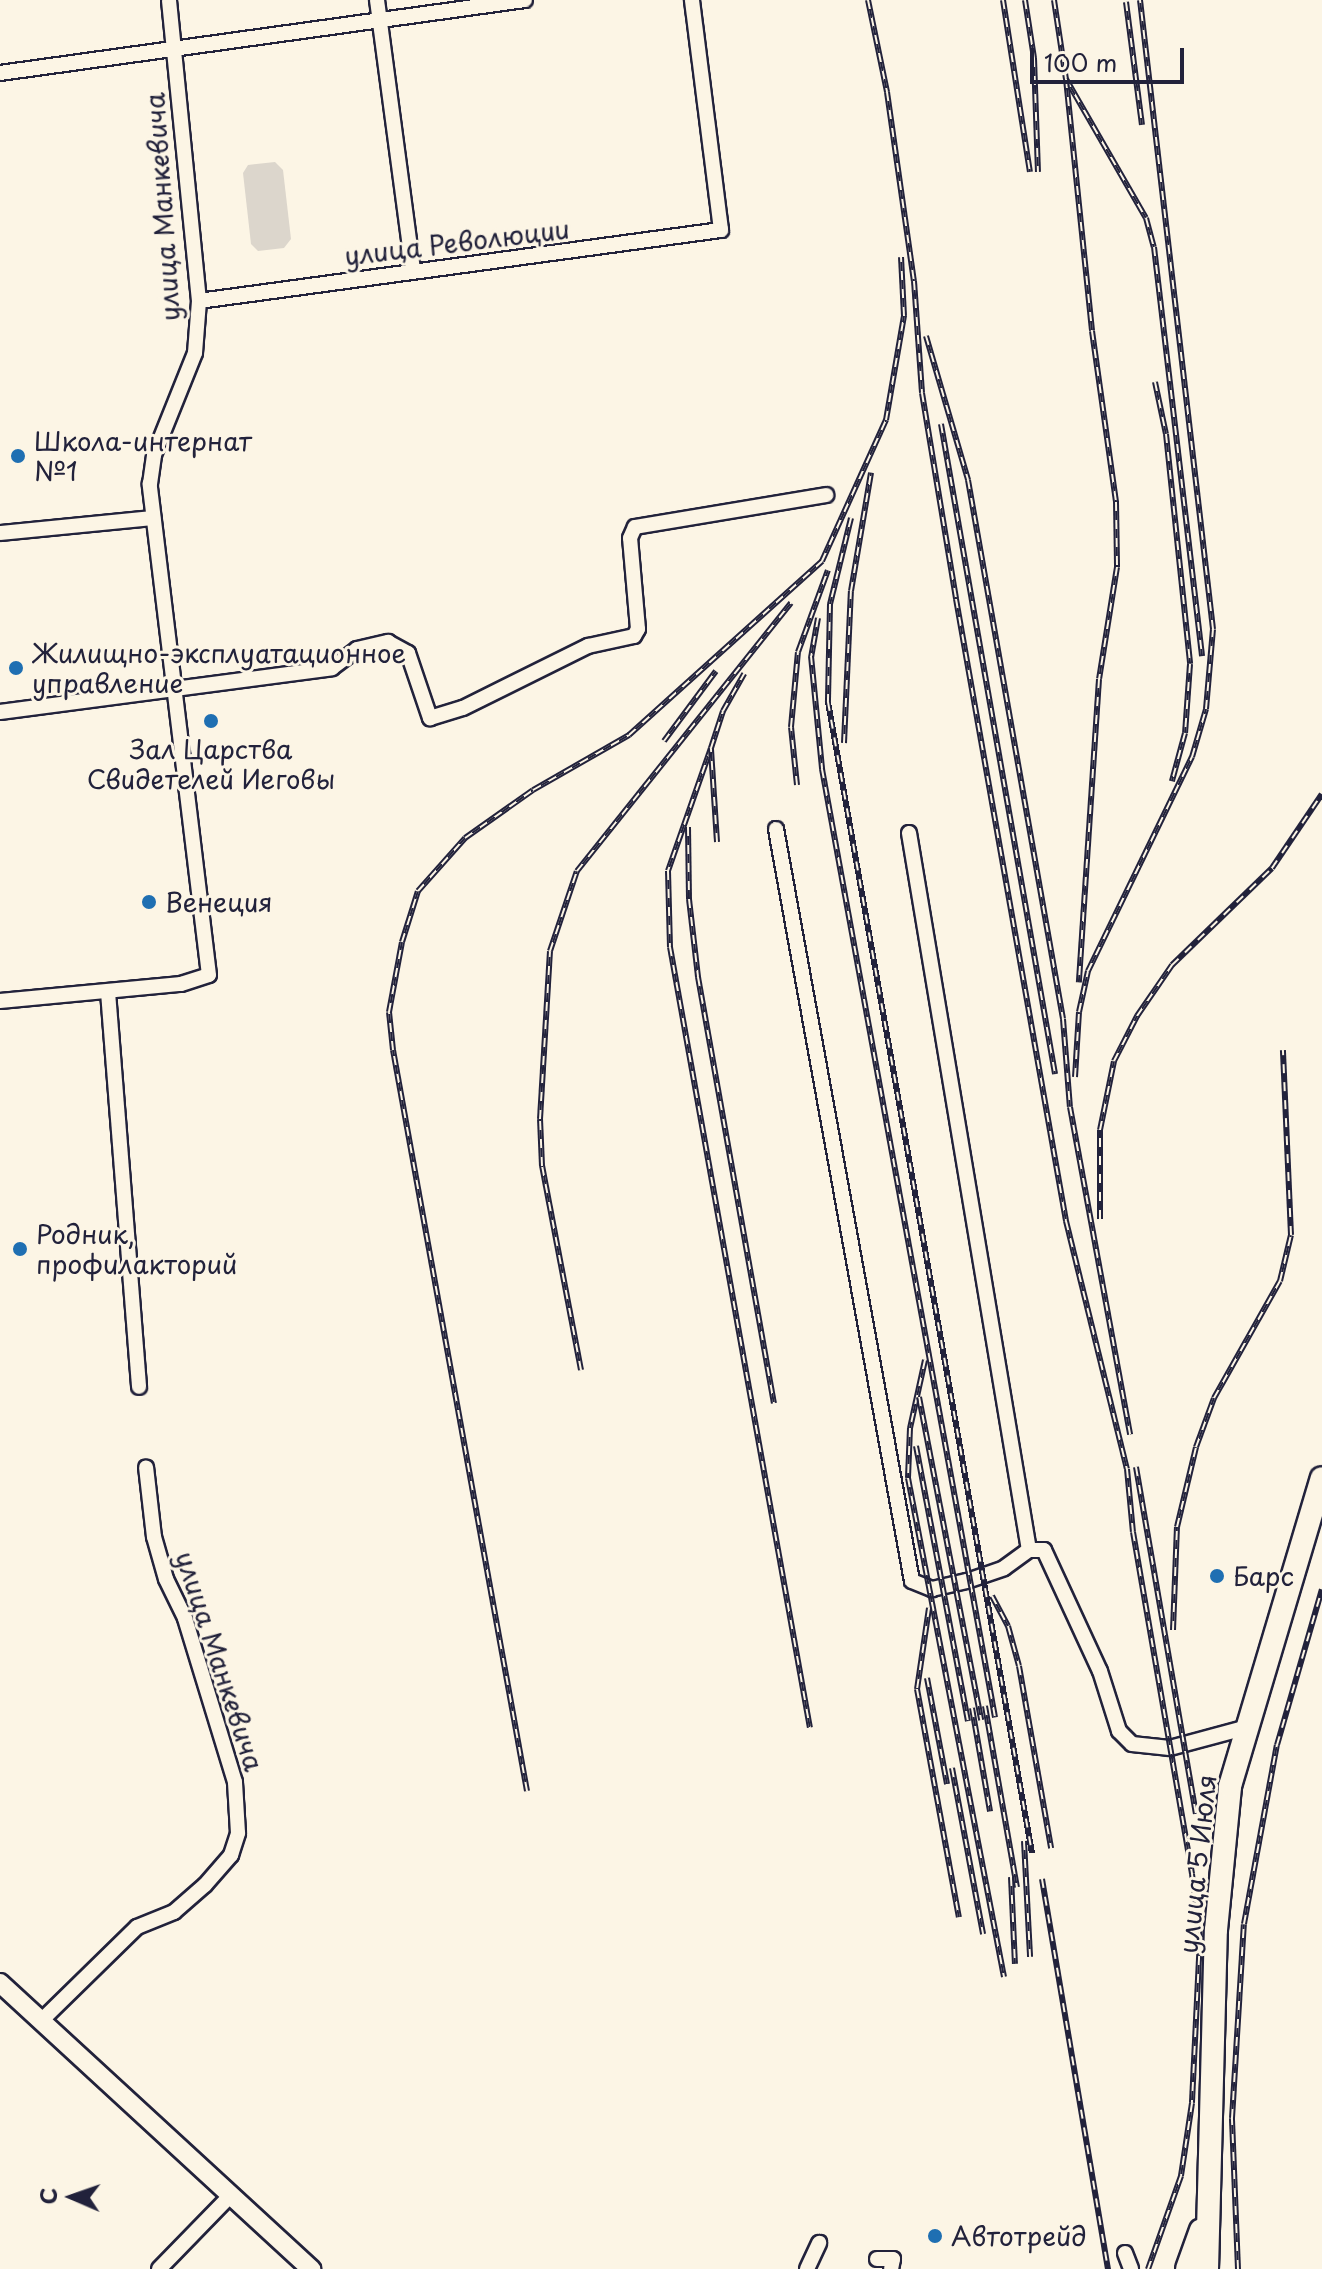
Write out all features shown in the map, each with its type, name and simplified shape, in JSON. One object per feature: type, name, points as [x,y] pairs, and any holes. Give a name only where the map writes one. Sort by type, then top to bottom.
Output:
[{"type":"highway","name":"улица 5 Июля","points":[[1207,2269],[1216,1930],[1230,1786],[1244,1728],[1322,1478]]},
{"type":"highway","points":[[1187,2269],[1208,2209]]},
{"type":"main road","points":[[0,1983],[311,2269]]},
{"type":"street","name":"улица Манкевича","points":[[108,992],[181,984],[209,975],[153,518],[154,455],[195,353],[199,301],[169,0]]},
{"type":"street","points":[[377,0],[413,269]]},
{"type":"street","points":[[0,73],[525,0]]},
{"type":"street","name":"улица Революции","points":[[199,301],[413,269],[721,230],[692,0]]},
{"type":"street","points":[[0,712],[332,668],[357,649],[388,642],[408,653],[430,718],[463,708],[588,646],[627,640],[638,629],[630,538],[635,527],[826,495]]},
{"type":"street","points":[[0,533],[153,518]]},
{"type":"street","points":[[776,829],[912,1581],[932,1589],[967,1581],[1004,1568],[1029,1550],[1044,1550],[1100,1671],[1119,1731],[1132,1744],[1170,1748],[1244,1728]]},
{"type":"street","points":[[909,833],[991,1299],[1029,1550]]},
{"type":"street","points":[[0,1001],[108,992],[139,1387]]},
{"type":"street","name":"улица Манкевича","points":[[42,2020],[137,1927],[174,1912],[205,1885],[231,1855],[238,1833],[235,1782],[185,1618],[166,1579],[154,1537],[146,1467]]},
{"type":"street","points":[[159,2269],[231,2195]]},
{"type":"street","points":[[807,2269],[819,2243]]},
{"type":"street","points":[[1125,2253],[1131,2269]]},
{"type":"street","points":[[877,2259],[893,2259],[891,2269]]},
{"type":"shaded area","points":[[275,162],[283,170],[291,239],[284,248],[258,251],[251,244],[243,173],[248,165]]},
{"type":"railway","points":[[868,0],[887,92],[914,281],[922,393],[956,599],[1066,1221],[1127,1469],[1133,1532],[1192,1874],[1200,1938],[1192,2103],[1181,2176],[1148,2269]]},
{"type":"railway","points":[[1003,0],[1030,172]]},
{"type":"railway","points":[[1025,0],[1034,58],[1038,172]]},
{"type":"railway","points":[[1054,0],[1066,79],[1146,218],[1154,247],[1202,656]]},
{"type":"railway","points":[[1075,1077],[1079,1012],[1088,971],[1192,757],[1206,709],[1213,629],[1140,0]]},
{"type":"railway","points":[[1126,2],[1142,125]]},
{"type":"railway","points":[[1066,79],[1092,331],[1116,502],[1117,567],[1099,679],[1079,982]]},
{"type":"railway","points":[[527,1791],[393,1050],[389,1012],[402,942],[418,891],[465,838],[533,790],[629,735],[822,561],[886,420],[904,316],[901,257]]},
{"type":"railway","points":[[926,336],[968,480],[1063,1019],[1070,1107],[1130,1435]]},
{"type":"railway","points":[[1155,382],[1166,434],[1190,664],[1185,733],[1172,781]]},
{"type":"railway","points":[[941,424],[1055,1074]]},
{"type":"railway","points":[[844,743],[851,591],[871,473]]},
{"type":"railway","points":[[851,518],[830,604],[828,702],[1032,1853]]},
{"type":"railway","points":[[797,785],[791,727],[798,652],[828,570]]},
{"type":"railway","points":[[581,1370],[542,1166],[540,1119],[550,951],[577,871],[791,603]]},
{"type":"railway","points":[[818,618],[811,656],[822,769],[995,1717]]},
{"type":"railway","points":[[664,741],[716,671]]},
{"type":"railway","points":[[717,842],[711,748],[723,711],[744,674]]},
{"type":"railway","points":[[711,748],[668,871],[670,947],[810,1728]]},
{"type":"railway","points":[[1100,1219],[1100,1130],[1114,1061],[1137,1016],[1172,965],[1272,868],[1322,794]]},
{"type":"railway","points":[[688,827],[689,899],[698,977],[774,1403]]},
{"type":"railway","points":[[1173,1630],[1177,1527],[1196,1447],[1214,1398],[1280,1281],[1291,1235],[1283,1050]]},
{"type":"railway","points":[[925,1360],[910,1428],[908,1478],[1004,1977]]},
{"type":"railway","points":[[919,1397],[981,1720]]},
{"type":"railway","points":[[916,1446],[968,1721]]},
{"type":"railway","points":[[1136,1467],[1196,1814]]},
{"type":"railway","points":[[1238,2269],[1232,2118],[1244,1924],[1277,1745],[1322,1589]]},
{"type":"railway","points":[[992,1596],[1008,1626],[1019,1666],[1051,1848]]},
{"type":"railway","points":[[929,1608],[917,1689],[959,1917]]},
{"type":"railway","points":[[927,1678],[947,1784]]},
{"type":"railway","points":[[985,1706],[1017,1887]]},
{"type":"railway","points":[[972,1708],[990,1811]]},
{"type":"railway","points":[[952,1768],[983,1934]]},
{"type":"railway","points":[[1024,1841],[1030,1957]]},
{"type":"railway","points":[[1011,1877],[1015,1964]]},
{"type":"railway","points":[[1042,1879],[1108,2269]]},
{"type":"place","name":"Школа-интернат №1","points":[[18,456]]},
{"type":"place","name":"Жилищно-эксплуатационное управление","points":[[16,668]]},
{"type":"place","name":"Зал Царства Свидетелей Иеговы","points":[[211,721]]},
{"type":"place","name":"Венеция","points":[[149,902]]},
{"type":"place","name":"Родник, профилакторий","points":[[20,1249]]},
{"type":"place","name":"Барс","points":[[1217,1576]]},
{"type":"place","name":"Автотрейд","points":[[935,2236]]}]
